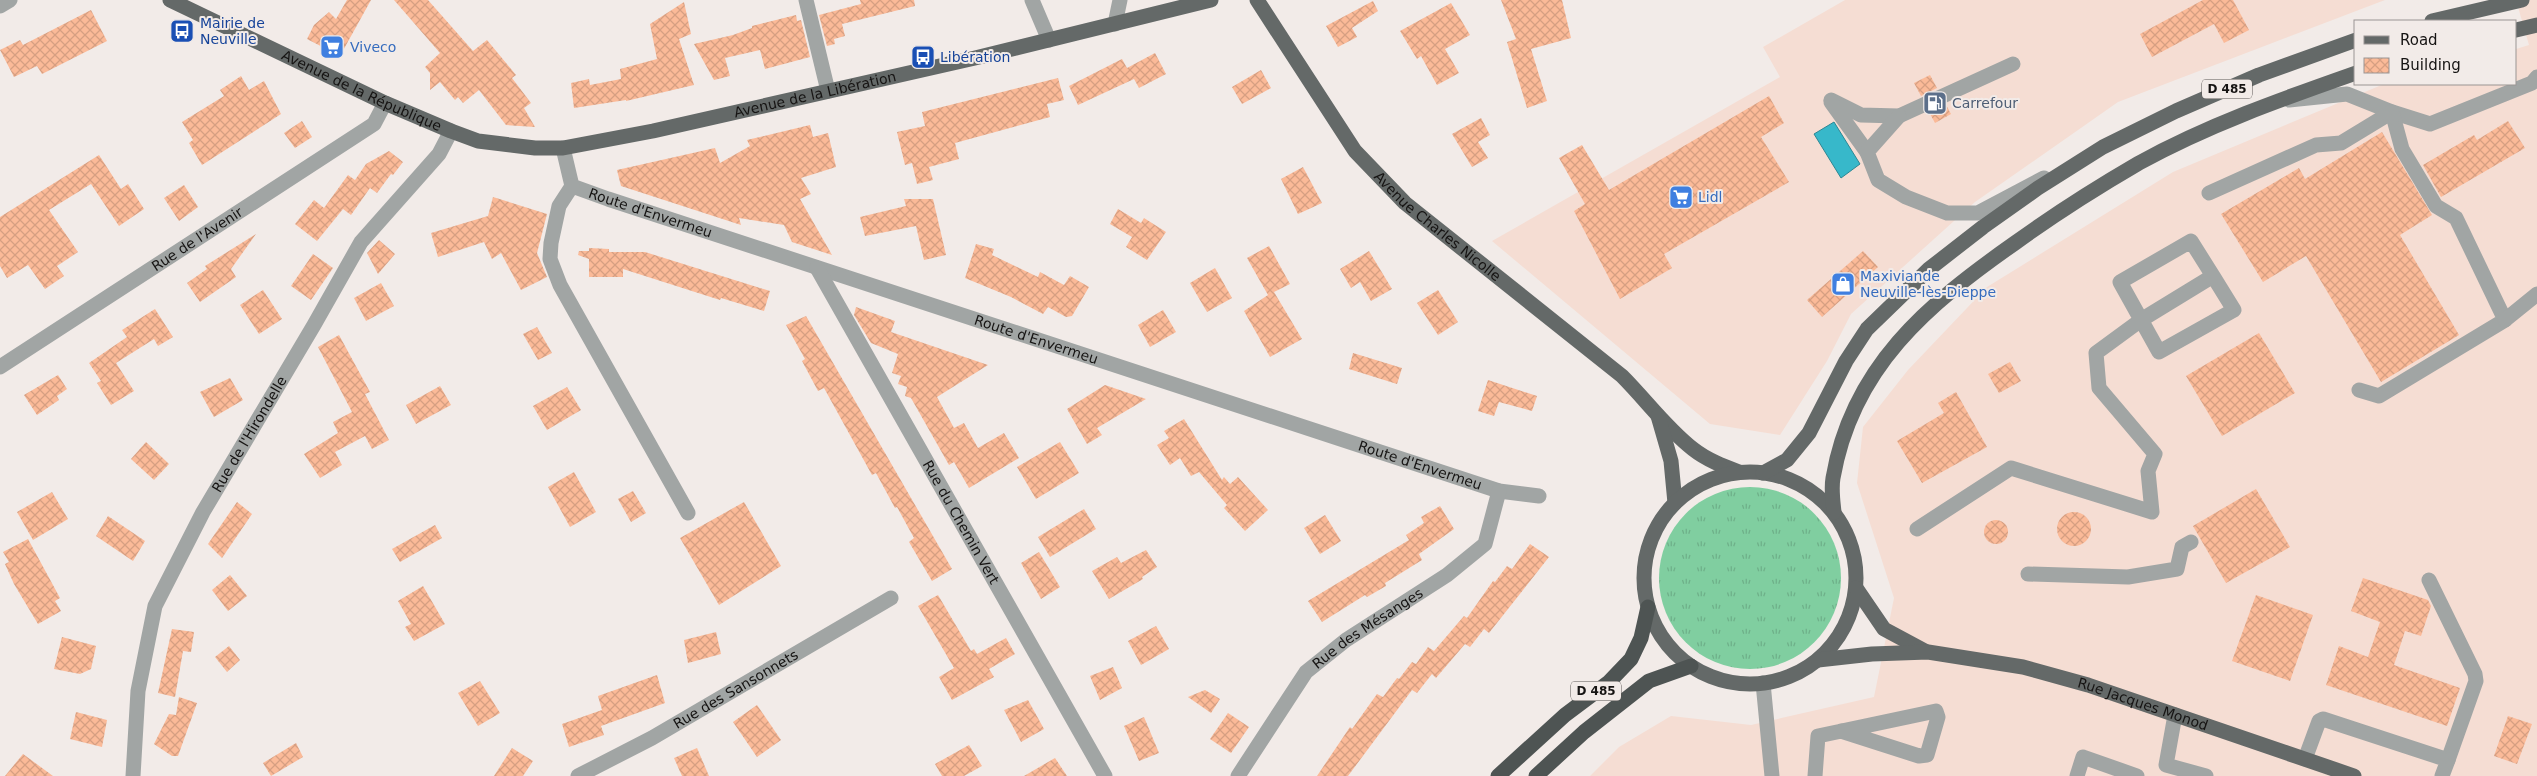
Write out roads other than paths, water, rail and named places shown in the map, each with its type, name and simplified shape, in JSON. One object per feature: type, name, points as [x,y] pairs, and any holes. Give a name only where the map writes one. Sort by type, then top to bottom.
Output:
[{"type":"highway","name":"D 485","points":[[1498,776],[1565,715],[1609,682],[1631,659],[1642,638],[1648,607]]},
{"type":"highway","name":"D 485","points":[[1536,776],[1584,732],[1649,681],[1691,666]]},
{"type":"main road","name":"Avenue de la République","points":[[170,0],[385,103],[478,142],[563,148]]},
{"type":"main road","name":"Avenue de la Libération","points":[[563,148],[653,131],[1049,40],[1212,0]]},
{"type":"main road","name":"Avenue Charles Nicolle","points":[[1257,0],[1356,151],[1405,203],[1622,376],[1649,402],[1658,416],[1693,449],[1715,463],[1738,472]]},
{"type":"main road","points":[[2436,20],[2522,0]]},
{"type":"main road","points":[[2517,30],[2537,26]]},
{"type":"main road","name":"D 485","points":[[1764,473],[1787,460],[1809,433],[1862,337],[1892,303],[1929,269],[1983,228],[2038,188],[2103,147],[2176,110],[2251,78],[2354,41]]},
{"type":"main road","name":"D 485","points":[[1834,512],[1832,480],[1842,444],[1858,402],[1883,360],[1913,323],[1953,287],[2062,210],[2140,163],[2191,138],[2275,102],[2354,73]]},
{"type":"main road","name":"Avenue Charles Nicolle","points":[[1658,416],[1671,461],[1675,503]]},
{"type":"main road","points":[[1738,472],[1764,473],[1790,480],[1814,493],[1834,512],[1845,529],[1852,548],[1856,568],[1856,588],[1850,615],[1837,640],[1818,660],[1801,671],[1783,679],[1763,684],[1738,683],[1714,678],[1691,666],[1672,650],[1662,637],[1648,607],[1644,575],[1646,558],[1656,528],[1675,503],[1694,488],[1708,481],[1738,472]]},
{"type":"main road","name":"Rue Jacques Monod","points":[[1856,588],[1884,629],[1928,652]]},
{"type":"main road","name":"Rue Jacques Monod","points":[[1818,660],[1872,654],[1928,652],[2023,667],[2088,685],[2354,776]]},
{"type":"street","points":[[0,6],[10,0]]},
{"type":"street","points":[[806,0],[828,91]]},
{"type":"street","points":[[1032,0],[1049,40]]},
{"type":"street","points":[[1115,24],[1120,0]]},
{"type":"street","points":[[1867,152],[1899,116],[2014,64]]},
{"type":"street","points":[[2275,102],[2348,94],[2392,112],[2430,124],[2532,83],[2537,77]]},
{"type":"street","points":[[1899,116],[1862,115],[1831,100],[1867,152],[1878,180],[1906,197],[1947,213],[1978,212],[2103,147]]},
{"type":"street","name":"Rue de l'Avenir","points":[[0,367],[374,124],[385,103]]},
{"type":"street","points":[[2209,194],[2316,145],[2341,143],[2392,112]]},
{"type":"street","points":[[2392,112],[2402,149],[2436,206],[2456,218],[2505,320]]},
{"type":"street","name":"Rue de l'Hirondelle","points":[[133,776],[138,691],[155,606],[203,512],[310,334],[361,242],[439,154],[451,131]]},
{"type":"street","name":"Route d'Envermeu","points":[[563,148],[572,186],[1499,491],[1539,496]]},
{"type":"street","points":[[572,186],[559,206],[550,259],[560,285],[688,514]]},
{"type":"street","points":[[2191,241],[2234,310],[2159,352],[2141,320],[2120,282],[2191,241]]},
{"type":"street","name":"Rue du Chemin Vert","points":[[817,268],[1105,776]]},
{"type":"street","points":[[1917,529],[2011,468],[2152,512],[2148,471],[2156,454],[2099,388],[2096,353],[2141,320],[2213,276]]},
{"type":"street","points":[[2359,390],[2379,396],[2505,320],[2537,294]]},
{"type":"street","name":"Rue des Mésanges","points":[[1238,776],[1306,672],[1346,640],[1447,575],[1485,544],[1499,491]]},
{"type":"street","points":[[2028,574],[2128,577],[2177,569],[2182,548],[2191,542]]},
{"type":"street","points":[[2429,580],[2475,674],[2476,681],[2442,776]]},
{"type":"street","name":"Rue des Sansonnets","points":[[578,776],[652,738],[891,598]]},
{"type":"street","points":[[1763,684],[1772,776]]},
{"type":"street","points":[[1815,776],[1818,736],[1841,731],[1936,711],[1938,717],[1927,755],[1919,756],[1841,731]]},
{"type":"street","points":[[2176,715],[2164,771],[2206,776]]},
{"type":"street","points":[[2305,759],[2319,721],[2323,718],[2448,760]]},
{"type":"street","points":[[2078,776],[2083,757],[2137,776]]},
{"type":"water","points":[[1834,122],[1860,164],[1841,178],[1814,134]]},
{"type":"place","name":"Mairie de Neuville","points":[[182,31]]},
{"type":"place","name":"Viveco","points":[[332,47]]},
{"type":"place","name":"Libération","points":[[923,57]]},
{"type":"place","name":"Carrefour","points":[[1935,103]]},
{"type":"place","name":"Lidl","points":[[1681,197]]},
{"type":"place","name":"Maxiviande Neuville-lès-Dieppe","points":[[1843,284]]}]
